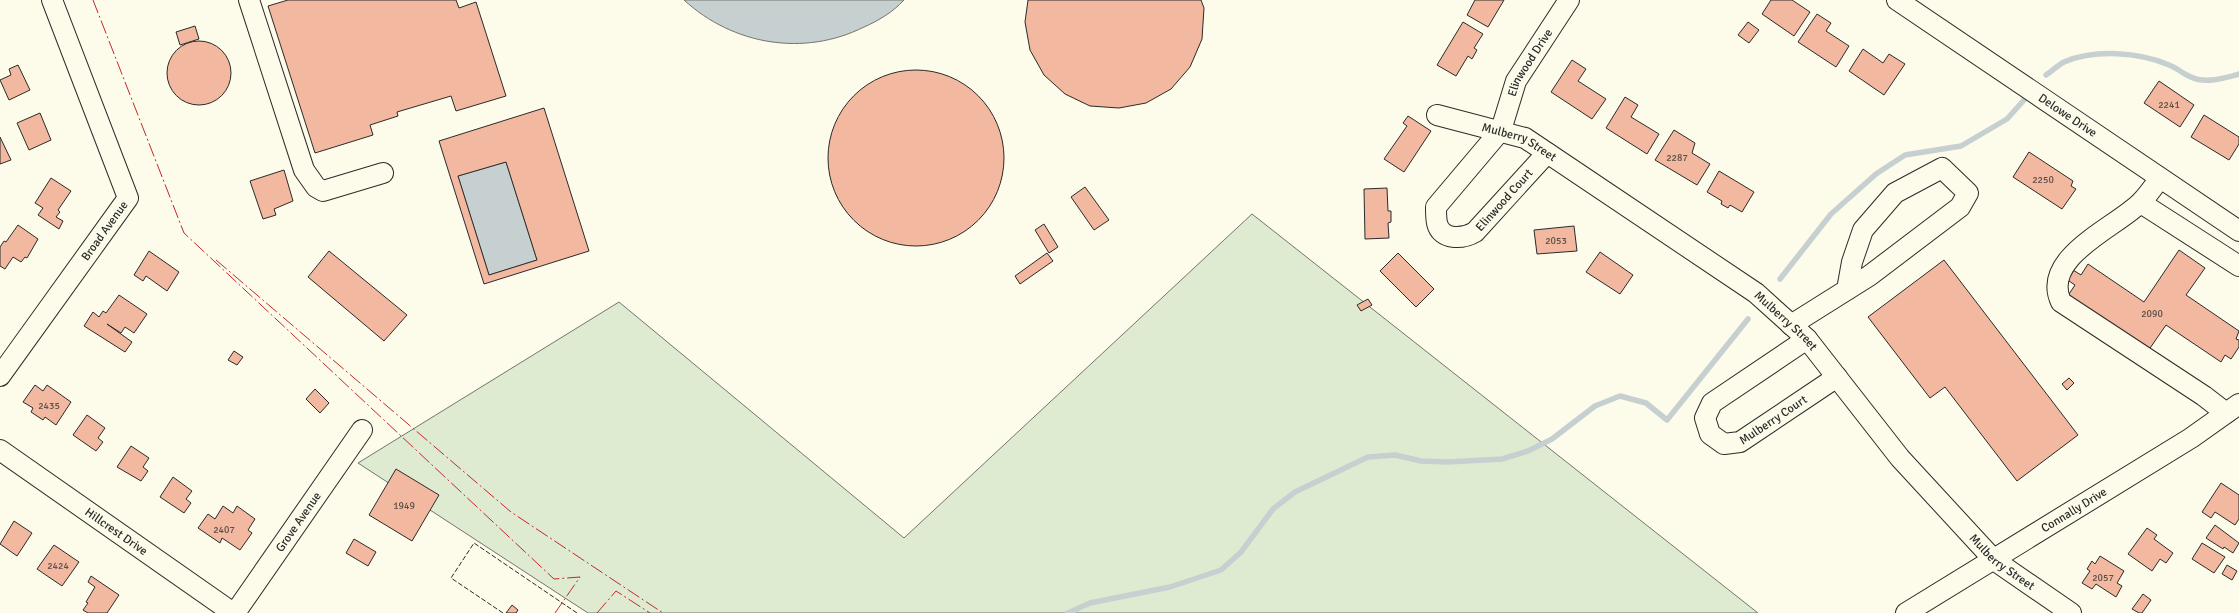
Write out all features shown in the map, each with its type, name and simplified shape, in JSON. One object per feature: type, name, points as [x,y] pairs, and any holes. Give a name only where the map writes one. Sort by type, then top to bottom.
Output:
[{"type":"street","name":"Broad Avenue","points":[[0,376],[128,198],[52,0]]},
{"type":"street","points":[[249,0],[299,154],[309,179],[323,191],[383,173]]},
{"type":"street","name":"Elinwood Drive","points":[[1501,130],[1516,81],[1568,0]]},
{"type":"street","name":"Delowe Drive","points":[[1897,0],[2239,231]]},
{"type":"street","name":"Mulberry Street","points":[[1437,115],[1501,130],[1525,138],[1756,293],[1807,339],[1900,458],[1994,560],[2071,613]]},
{"type":"street","name":"Elinwood Court","points":[[1501,130],[1436,207],[1437,224],[1444,234],[1453,238],[1466,237],[1475,232],[1547,153]]},
{"type":"street","points":[[1792,325],[1847,290],[1869,276],[1960,207],[1968,192],[1942,168],[1895,194],[1863,230],[1852,262],[1847,290]]},
{"type":"street","points":[[2160,178],[2141,203],[2082,246],[2062,269],[2057,282],[2057,295],[2061,302],[2233,409]]},
{"type":"street","points":[[2141,203],[2239,266]]},
{"type":"street","name":"Mulberry Court","points":[[1807,339],[1712,403],[1705,418],[1710,434],[1724,444],[1740,442],[1837,377]]},
{"type":"street","name":"Connally Drive","points":[[1906,613],[2191,438],[2233,409]]},
{"type":"street","name":"Grove Avenue","points":[[234,613],[362,430]]},
{"type":"street","name":"Hillcrest Drive","points":[[0,450],[234,613]]},
{"type":"green space","points":[[1252,214],[1758,613],[588,613],[358,463],[619,302],[904,538]]},
{"type":"shaded area","points":[[684,0],[904,0],[880,19],[864,27],[841,36],[817,42],[794,44],[770,42],[747,36],[724,27],[703,15]]},
{"type":"shaded area","points":[[506,162],[537,260],[489,275],[458,176]]},
{"type":"building","points":[[288,0],[456,0],[459,8],[476,2],[506,96],[456,111],[451,96],[397,112],[398,116],[370,125],[373,135],[315,153],[268,6]]},
{"type":"building","points":[[1028,0],[1201,0],[1204,8],[1202,39],[1190,67],[1171,89],[1146,103],[1119,108],[1090,106],[1065,94],[1044,75],[1030,50],[1025,22]]},
{"type":"building","points":[[1475,0],[1504,0],[1488,27],[1467,15]]},
{"type":"building","points":[[1771,0],[1792,0],[1810,12],[1794,36],[1762,14]]},
{"type":"building","points":[[1817,14],[1831,23],[1826,31],[1849,46],[1836,67],[1798,42]]},
{"type":"building","points":[[1463,22],[1483,34],[1474,48],[1477,50],[1472,59],[1468,56],[1456,76],[1437,65]]},
{"type":"building","points":[[1748,22],[1759,30],[1749,43],[1738,35]]},
{"type":"building","points":[[195,26],[199,39],[180,45],[176,32]]},
{"type":"building","points":[[193,41],[205,41],[222,50],[229,61],[231,73],[229,85],[222,96],[205,105],[193,105],[181,100],[172,91],[167,79],[167,67],[172,55],[181,46]]},
{"type":"building","points":[[1863,49],[1883,63],[1889,54],[1905,64],[1884,95],[1849,71]]},
{"type":"building","points":[[1572,60],[1586,69],[1578,81],[1606,99],[1592,119],[1551,92]]},
{"type":"building","points":[[18,65],[30,90],[9,100],[0,80],[11,75],[9,69]]},
{"type":"building","points":[[916,70],[933,72],[950,77],[972,90],[984,102],[997,124],[1002,141],[1004,158],[1002,175],[997,192],[984,214],[972,226],[950,239],[933,244],[916,246],[899,244],[882,239],[860,226],[848,214],[835,192],[830,175],[828,158],[830,141],[835,124],[848,102],[860,90],[882,77],[899,72]]},
{"type":"building","points":[[2159,81],[2194,105],[2180,127],[2144,103]]},
{"type":"building","points":[[1625,97],[1638,105],[1631,117],[1659,134],[1647,154],[1606,128]]},
{"type":"building","points":[[544,108],[589,251],[484,284],[439,141]],"holes":[[[506,162],[537,260],[489,275],[458,176]]]},
{"type":"building","points":[[40,113],[51,140],[29,150],[17,123]]},
{"type":"building","points":[[2204,115],[2239,137],[2239,144],[2229,160],[2191,137]]},
{"type":"building","points":[[1408,116],[1431,131],[1404,172],[1384,159],[1407,126],[1403,123]]},
{"type":"building","points":[[1674,130],[1695,143],[1692,153],[1710,164],[1697,185],[1655,160]]},
{"type":"building","points":[[0,137],[11,160],[0,164]]},
{"type":"building","points":[[2029,152],[2073,181],[2071,186],[2076,189],[2062,209],[2013,177]]},
{"type":"building","points":[[284,170],[293,201],[274,209],[276,215],[263,219],[250,181]]},
{"type":"building","points":[[1719,171],[1754,192],[1742,212],[1730,205],[1728,208],[1721,204],[1722,201],[1707,192]]},
{"type":"building","points":[[51,178],[71,191],[58,210],[60,212],[56,217],[63,221],[59,229],[38,215],[43,208],[35,203]]},
{"type":"building","points":[[1085,187],[1109,220],[1094,230],[1071,197]]},
{"type":"building","points":[[1387,188],[1388,211],[1391,211],[1391,222],[1388,223],[1389,238],[1365,239],[1364,189]]},
{"type":"building","points":[[1044,224],[1058,247],[1049,253],[1035,230]]},
{"type":"building","points":[[18,225],[38,239],[27,258],[25,257],[21,262],[13,257],[5,269],[0,266],[0,247],[4,241],[6,242]]},
{"type":"building","points":[[1574,226],[1577,251],[1537,254],[1534,230]]},
{"type":"building","points":[[2179,250],[2205,268],[2186,295],[2239,331],[2236,339],[2239,340],[2239,347],[2231,359],[2225,355],[2221,362],[2166,325],[2148,351],[2067,297],[2075,285],[2066,279],[2073,270],[2081,275],[2088,264],[2144,302]]},
{"type":"building","points":[[149,251],[179,272],[167,291],[146,276],[143,281],[134,275]]},
{"type":"building","points":[[329,251],[407,315],[384,341],[308,277]]},
{"type":"building","points":[[1600,252],[1633,275],[1620,294],[1586,272]]},
{"type":"building","points":[[1047,253],[1053,261],[1020,284],[1015,276]]},
{"type":"building","points":[[1398,253],[1434,289],[1416,307],[1380,271]]},
{"type":"building","points":[[1944,260],[2078,435],[2017,481],[1945,387],[1930,398],[1868,317]]},
{"type":"building","points":[[119,295],[147,314],[134,333],[125,327],[121,333],[107,324],[132,342],[125,352],[84,326],[93,312],[99,317],[103,311],[106,313]]},
{"type":"building","points":[[1368,299],[1372,305],[1361,311],[1357,305]]},
{"type":"building","points":[[234,351],[243,357],[237,365],[228,360]]},
{"type":"building","points":[[2069,378],[2074,383],[2067,390],[2062,384]]},
{"type":"building","points":[[35,385],[43,391],[47,385],[71,402],[56,425],[45,417],[43,420],[31,412],[33,408],[23,402]]},
{"type":"building","points":[[315,389],[329,403],[320,413],[306,399]]},
{"type":"building","points":[[87,415],[105,428],[98,438],[103,442],[96,451],[73,435]]},
{"type":"building","points":[[131,446],[149,458],[143,467],[148,471],[141,481],[117,467]]},
{"type":"building","points":[[396,469],[439,495],[412,541],[369,515]]},
{"type":"building","points":[[173,477],[192,491],[186,499],[191,503],[184,513],[160,497]]},
{"type":"building","points":[[2221,483],[2239,495],[2239,519],[2235,525],[2215,512],[2211,518],[2202,512]]},
{"type":"building","points":[[223,506],[233,513],[237,506],[255,519],[248,530],[252,533],[240,550],[222,538],[220,543],[198,528],[208,514],[215,519]]},
{"type":"building","points":[[14,521],[32,533],[17,556],[0,544]]},
{"type":"building","points":[[2215,525],[2239,543],[2233,553],[2224,547],[2223,549],[2206,538]]},
{"type":"building","points":[[2147,528],[2157,535],[2154,539],[2173,553],[2166,563],[2160,559],[2152,571],[2128,554]]},
{"type":"building","points":[[354,539],[376,552],[368,566],[346,553]]},
{"type":"building","points":[[2202,543],[2225,557],[2214,573],[2192,559]]},
{"type":"building","points":[[54,545],[79,562],[62,586],[37,569]]},
{"type":"building","points":[[2100,556],[2124,571],[2117,583],[2122,586],[2116,597],[2096,584],[2092,589],[2082,583],[2090,571],[2087,569],[2092,561],[2095,564]]},
{"type":"building","points":[[2227,565],[2237,571],[2232,580],[2222,574]]},
{"type":"building","points":[[91,576],[119,595],[107,613],[88,613],[83,610],[95,587],[88,582]]},
{"type":"building","points":[[2143,594],[2151,600],[2142,613],[2139,613],[2132,609]]},
{"type":"building","points":[[512,605],[518,610],[516,613],[506,613]]},
{"type":"waterway","points":[[2046,75],[2064,62],[2089,55],[2103,54],[2144,57],[2172,66],[2191,77],[2202,80],[2215,80],[2239,74]]},
{"type":"waterway","points":[[1780,279],[1831,214],[1876,174],[1905,155],[1961,146],[2007,119],[2025,99]]},
{"type":"waterway","points":[[1068,613],[1090,603],[1170,587],[1221,570],[1241,552],[1273,509],[1295,492],[1368,457],[1395,455],[1421,461],[1448,462],[1502,459],[1528,451],[1552,439],[1595,406],[1620,396],[1646,403],[1667,420],[1748,319]]},
{"type":"fence","points":[[503,613],[451,578],[474,543],[577,613]]},
{"type":"power","points":[[93,0],[184,233],[554,579],[580,577],[555,613]]},
{"type":"power","points":[[216,260],[511,512],[663,613]]},
{"type":"power","points":[[597,613],[616,591],[650,613]]}]
